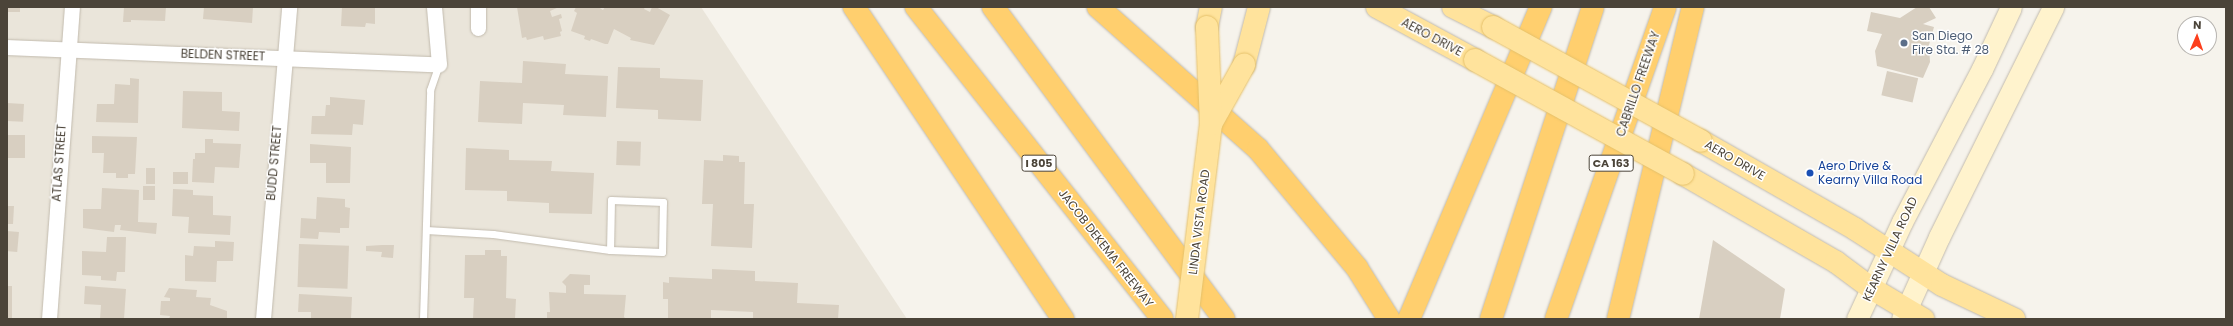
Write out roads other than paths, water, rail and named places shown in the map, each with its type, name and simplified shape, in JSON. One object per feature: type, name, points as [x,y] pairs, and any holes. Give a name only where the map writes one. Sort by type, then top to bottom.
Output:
[{"type":"highway","points":[[854,7],[1062,319]]},
{"type":"highway","name":"JACOB DEKEMA FREEWAY","points":[[916,7],[1162,319]]},
{"type":"highway","points":[[993,7],[1224,319]]},
{"type":"highway","points":[[1098,7],[1258,149],[1358,268],[1389,319]]},
{"type":"highway","points":[[1409,319],[1541,7]]},
{"type":"highway","points":[[1492,319],[1593,7]]},
{"type":"highway","name":"CABRILLO FREEWAY","points":[[1556,319],[1665,7]]},
{"type":"highway","points":[[1618,319],[1693,7]]},
{"type":"main road","name":"LINDA VISTA ROAD","points":[[1211,124],[1244,66],[1259,7]]},
{"type":"main road","name":"AERO DRIVE","points":[[1377,7],[1683,174],[1836,262],[1910,316]]},
{"type":"main road","name":"AERO DRIVE","points":[[1453,7],[1493,27],[1701,141],[1855,229],[1922,273],[2014,319]]},
{"type":"main road","name":"KEARNY VILLA ROAD","points":[[1857,319],[1888,252],[2011,7]]},
{"type":"main road","points":[[1910,316],[1922,273],[2053,7]]},
{"type":"main road","name":"LINDA VISTA ROAD","points":[[1187,319],[1211,124],[1209,17]]},
{"type":"street","name":"ATLAS STREET","points":[[49,319],[72,7]]},
{"type":"street","name":"BUDD STREET","points":[[263,319],[289,7]]},
{"type":"street","points":[[434,7],[439,64]]},
{"type":"street","points":[[478,7],[478,28]]},
{"type":"street","name":"BELDEN STREET","points":[[7,47],[439,64]]},
{"type":"lane","points":[[423,319],[430,90],[439,64]]},
{"type":"lane","points":[[426,230],[492,234],[610,250],[662,252],[663,202],[611,200],[610,250]]},
{"type":"place","name":"San Diego Fire Sta. # 28","points":[[1904,43]]},
{"type":"place","name":"Aero Drive & Kearny Villa Road","points":[[1810,173]]}]
